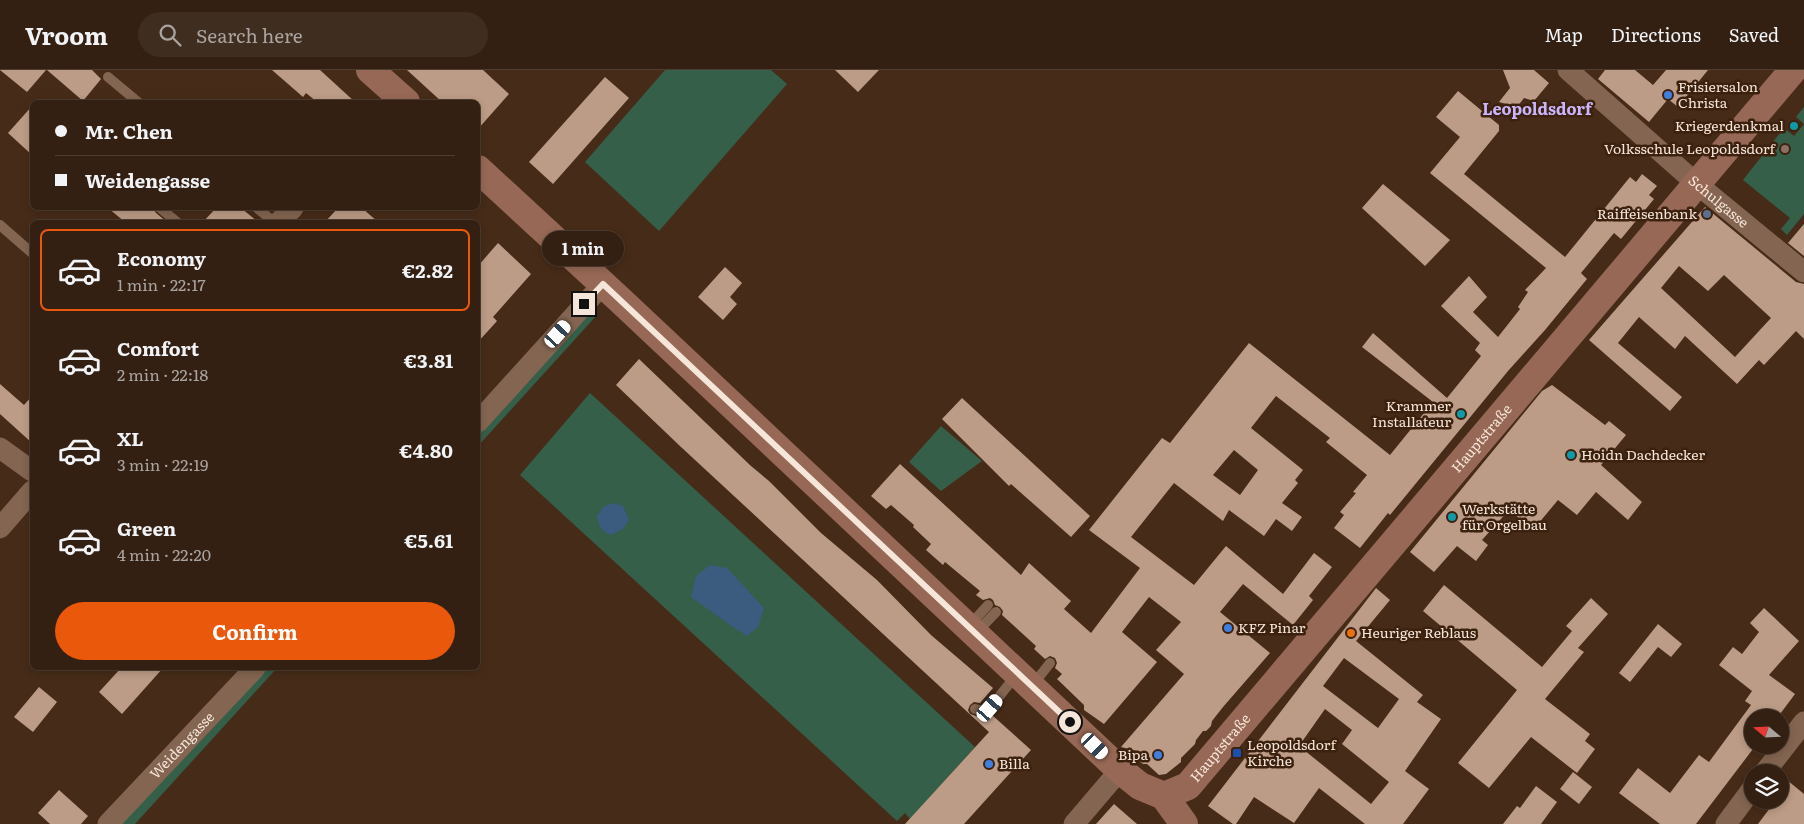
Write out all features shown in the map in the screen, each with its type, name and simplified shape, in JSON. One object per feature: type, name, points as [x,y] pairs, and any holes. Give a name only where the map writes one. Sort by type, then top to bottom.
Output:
[{"type":"street","points":[[370,70],[397,99]]},
{"type":"street","name":"Schulgasse","points":[[1568,70],[1697,184],[1804,272]]},
{"type":"street","name":"Hauptstraße","points":[[1164,796],[1188,786],[1793,70]]},
{"type":"street","points":[[480,171],[1120,770],[1140,786],[1164,796],[1184,824]]},
{"type":"street","points":[[281,220],[291,210]]},
{"type":"street","points":[[480,420],[603,284]]},
{"type":"street","points":[[0,448],[30,470]]},
{"type":"street","points":[[0,528],[30,493]]},
{"type":"street","name":"Weidengasse","points":[[108,824],[249,670]]},
{"type":"street","points":[[1771,764],[1804,722]]},
{"type":"street","points":[[1074,824],[1120,770]]},
{"type":"street","points":[[1726,824],[1744,800]]},
{"type":"lane","points":[[108,77],[136,100]]},
{"type":"lane","points":[[162,210],[175,220]]},
{"type":"lane","points":[[259,210],[272,220]]},
{"type":"lane","points":[[0,225],[30,251]]},
{"type":"lane","points":[[972,630],[992,609]]},
{"type":"lane","points":[[975,709],[983,711],[990,708],[1050,663]]},
{"type":"green space","points":[[665,70],[771,70],[787,84],[659,231],[585,162]]},
{"type":"green space","points":[[1804,107],[1804,124],[1796,117]]},
{"type":"green space","name":"Volksschule Leopoldsdorf","points":[[1804,124],[1804,214],[1787,235],[1781,229],[1790,218],[1743,180],[1784,128],[1794,136]]},
{"type":"green space","points":[[589,309],[597,315],[480,444],[480,429]]},
{"type":"green space","points":[[590,393],[975,747],[910,819],[905,813],[897,821],[520,475]]},
{"type":"green space","points":[[941,426],[982,461],[941,491],[909,462]]},
{"type":"green space","points":[[260,670],[275,670],[135,824],[120,824]]},
{"type":"water","points":[[614,503],[623,506],[629,520],[623,529],[611,535],[601,528],[597,516],[604,506]]},
{"type":"water","points":[[710,565],[727,568],[764,608],[758,627],[747,636],[691,597],[696,576]]},
{"type":"building","points":[[0,70],[46,70],[27,92]]},
{"type":"building","points":[[47,70],[92,70],[101,79],[82,100]]},
{"type":"building","points":[[272,70],[320,70],[353,100],[315,100],[306,93],[303,97]]},
{"type":"building","points":[[407,70],[483,70],[509,94],[480,127],[480,100],[440,100]]},
{"type":"building","points":[[835,70],[879,70],[858,92]]},
{"type":"building","points":[[1503,70],[1534,70],[1549,83],[1534,101],[1524,98],[1517,107],[1499,102],[1510,88]]},
{"type":"building","points":[[1605,70],[1635,70],[1653,85],[1666,70],[1708,70],[1678,107],[1668,99],[1649,122],[1598,79]]},
{"type":"building","points":[[605,77],[629,98],[553,184],[529,162]]},
{"type":"building","points":[[1458,91],[1499,125],[1499,131],[1464,174],[1565,257],[1630,177],[1636,182],[1642,174],[1657,186],[1649,195],[1654,199],[1621,239],[1614,233],[1581,273],[1587,279],[1508,371],[1390,515],[1388,513],[1360,548],[1334,528],[1344,515],[1340,512],[1356,493],[1353,492],[1367,475],[1326,442],[1330,438],[1276,396],[1251,428],[1303,470],[1295,480],[1298,483],[1282,503],[1302,517],[1292,531],[1276,519],[1264,536],[1229,510],[1223,521],[1174,483],[1131,537],[1194,585],[1226,546],[1283,594],[1314,553],[1332,567],[1309,596],[1313,600],[1293,625],[1243,584],[1220,612],[1270,653],[1223,707],[1212,721],[1211,726],[1206,731],[1203,731],[1195,744],[1181,758],[1181,762],[1166,774],[1159,775],[1147,764],[1143,764],[1138,760],[1137,751],[1121,747],[1184,674],[1156,650],[1181,622],[1149,597],[1122,632],[1157,662],[1104,724],[1084,710],[1084,705],[1057,679],[1062,674],[1055,668],[1057,663],[1055,658],[1050,656],[1045,659],[1034,649],[1036,646],[1002,615],[1003,611],[995,605],[993,600],[990,598],[983,600],[976,595],[980,591],[945,562],[943,565],[926,550],[931,544],[913,527],[914,525],[891,505],[886,509],[871,496],[900,464],[1021,575],[1029,563],[1071,601],[1064,609],[1091,633],[1140,568],[1089,530],[1162,438],[1170,443],[1249,343],[1390,455],[1433,402],[1362,347],[1373,333],[1447,398],[1481,356],[1475,350],[1480,343],[1441,306],[1469,276],[1487,297],[1473,312],[1498,337],[1520,309],[1518,307],[1528,292],[1525,290],[1546,268],[1430,173],[1460,137],[1436,117]],"holes":[[[1234,450],[1258,470],[1240,495],[1213,475]]]},
{"type":"building","points":[[30,108],[30,153],[8,133]]},
{"type":"building","points":[[1383,184],[1450,240],[1425,266],[1362,208]]},
{"type":"building","points":[[1705,207],[1796,282],[1804,284],[1804,339],[1796,331],[1764,365],[1759,360],[1737,384],[1685,336],[1675,349],[1639,317],[1618,343],[1682,397],[1670,411],[1589,340]],"holes":[[[1679,266],[1708,291],[1724,275],[1771,318],[1735,357],[1661,288]]]},
{"type":"building","points":[[110,210],[154,210],[165,220],[123,220]]},
{"type":"building","points":[[214,210],[243,210],[256,220],[205,220]]},
{"type":"building","points":[[336,210],[364,210],[376,220],[327,220]]},
{"type":"building","points":[[1804,224],[1804,256],[1788,243]]},
{"type":"building","points":[[498,243],[531,274],[493,317],[497,321],[480,340],[480,264]]},
{"type":"building","points":[[725,267],[742,283],[730,297],[737,304],[723,320],[698,297]]},
{"type":"building","points":[[639,359],[769,481],[821,533],[877,580],[931,635],[993,688],[980,703],[974,702],[970,705],[968,710],[970,714],[982,718],[992,715],[1031,750],[964,824],[905,824],[989,732],[616,385]]},
{"type":"building","points":[[0,384],[24,405],[30,398],[30,441],[0,414]]},
{"type":"building","points":[[1552,385],[1605,425],[1609,421],[1626,435],[1601,465],[1642,502],[1628,520],[1596,492],[1577,515],[1558,500],[1533,530],[1509,510],[1482,540],[1488,545],[1476,561],[1457,546],[1434,572],[1410,552],[1542,391]]},
{"type":"building","points":[[962,398],[1090,516],[1071,537],[1011,484],[1009,486],[942,419]]},
{"type":"building","points":[[1444,585],[1542,667],[1572,631],[1566,626],[1591,598],[1608,614],[1578,648],[1584,652],[1545,699],[1590,734],[1585,741],[1595,749],[1577,773],[1531,737],[1489,788],[1458,763],[1517,690],[1423,611]]},
{"type":"building","points":[[1376,588],[1390,600],[1356,641],[1423,695],[1417,702],[1441,719],[1405,771],[1429,789],[1403,824],[1365,824],[1319,788],[1294,823],[1254,797],[1236,824],[1233,824],[1208,806]],"holes":[[[1344,658],[1399,699],[1378,728],[1323,686]],[[1325,709],[1352,730],[1342,744],[1389,782],[1371,804],[1299,746]]]},
{"type":"building","points":[[1764,608],[1799,641],[1769,675],[1795,694],[1784,709],[1748,709],[1751,705],[1745,701],[1752,691],[1719,665],[1733,647],[1742,654],[1759,632],[1750,623]]},
{"type":"building","points":[[1658,624],[1682,644],[1671,657],[1658,647],[1630,682],[1619,673]]},
{"type":"building","points":[[119,670],[161,670],[122,714],[99,692]]},
{"type":"building","points":[[39,687],[57,702],[33,732],[14,717]]},
{"type":"building","points":[[1744,714],[1744,754],[1749,754],[1696,824],[1660,824],[1619,793],[1638,768],[1670,793],[1699,755],[1709,762]]},
{"type":"building","points":[[1573,772],[1592,787],[1579,804],[1560,789]]},
{"type":"building","points":[[1789,782],[1804,794],[1804,824],[1758,824],[1769,809],[1789,809]]},
{"type":"building","points":[[1536,786],[1557,802],[1541,824],[1503,824],[1517,806],[1520,808]]},
{"type":"building","points":[[59,790],[88,816],[81,824],[50,824],[38,813]]},
{"type":"building","points":[[1114,804],[1137,824],[1096,824]]},
{"type":"place","name":"Frisiersalon Christa","points":[[1668,95]]},
{"type":"place","name":"Kriegerdenkmal","points":[[1794,126]]},
{"type":"place","name":"Volksschule Leopoldsdorf","points":[[1785,149]]},
{"type":"place","name":"Raiffeisenbank","points":[[1707,214]]},
{"type":"place","name":"Krammer Installateur","points":[[1461,414]]},
{"type":"place","name":"Hoidn Dachdecker","points":[[1571,455]]},
{"type":"place","name":"Werkstätte für Orgelbau","points":[[1452,517]]},
{"type":"place","name":"KFZ Pinar","points":[[1228,628]]},
{"type":"place","name":"Heuriger Reblaus","points":[[1351,633]]},
{"type":"place","name":"Leopoldsdorf Kirche","points":[[1237,753]]},
{"type":"place","name":"Bipa","points":[[1158,755]]},
{"type":"place","name":"Billa","points":[[989,764]]},
{"type":"district","name":"Leopoldsdorf","points":[[1537,109]]},
{"type":"route","points":[[584,304],[603,284],[1070,722]]}]
